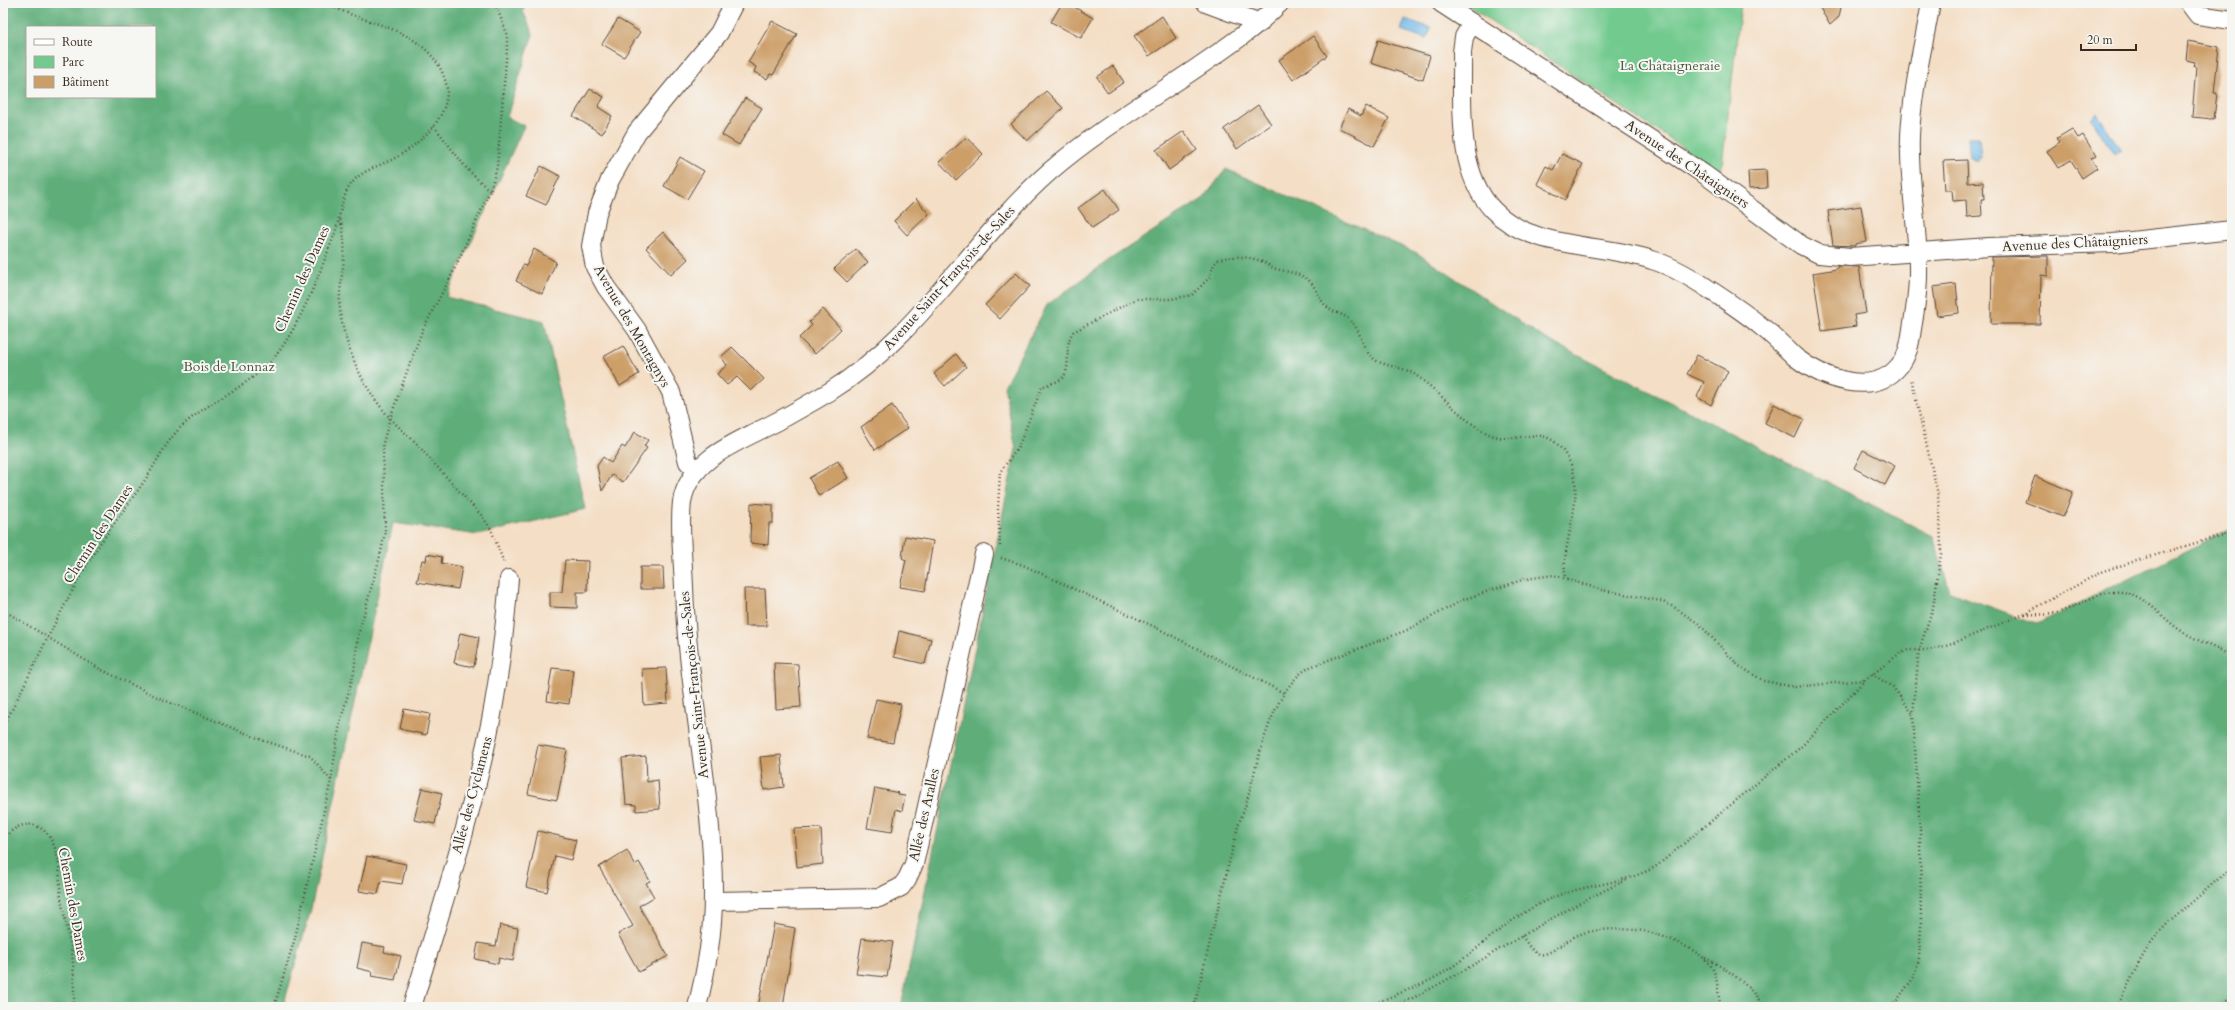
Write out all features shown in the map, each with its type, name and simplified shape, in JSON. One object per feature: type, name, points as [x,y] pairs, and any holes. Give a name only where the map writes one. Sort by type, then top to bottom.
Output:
[{"type":"street","name":"Avenue des Montagnys","points":[[696,471],[688,462],[671,392],[637,330],[606,287],[595,267],[591,246],[597,213],[610,180],[637,132],[719,33],[734,3]]},
{"type":"street","points":[[1206,3],[1260,23]]},
{"type":"street","name":"Avenue Saint-François-de-Sales","points":[[697,1007],[709,944],[714,901],[709,827],[685,629],[682,505],[686,488],[696,471],[730,445],[830,391],[874,360],[927,307],[1009,209],[1054,168],[1090,140],[1260,23],[1280,3]]},
{"type":"street","name":"Avenue des Châtaigniers","points":[[1441,3],[1704,174],[1792,239],[1810,250],[1839,257],[1989,247],[2113,243],[2232,230]]},
{"type":"street","points":[[1472,23],[1462,45],[1463,113],[1466,151],[1474,182],[1492,209],[1504,220],[1532,235],[1638,256],[1680,272],[1752,319],[1807,365],[1833,377],[1857,382],[1877,381],[1895,371],[1902,363],[1910,344],[1915,314],[1918,274],[1910,181],[1910,136],[1914,92],[1931,3]]},
{"type":"street","points":[[2189,3],[2198,15],[2232,20]]},
{"type":"street","name":"Allée des Aralles","points":[[714,901],[868,900],[893,893],[907,879],[914,864],[991,556]]},
{"type":"street","name":"Allée des Cyclamens","points":[[412,1007],[484,754],[497,689],[509,579]]},
{"type":"path","name":"Chemin des Dames","points":[[3,727],[80,576],[178,430],[197,414],[252,378],[276,356],[295,327],[340,219],[344,197],[350,184],[360,175],[396,157],[415,144],[434,126],[444,109],[447,90],[442,71],[430,53],[411,38],[387,26],[334,8],[326,3]]},
{"type":"path","points":[[274,1007],[302,908],[331,780],[340,723],[354,672],[358,636],[385,533],[383,442],[390,418],[422,331],[453,272],[490,191],[497,167],[507,34],[495,3]]},
{"type":"path","points":[[434,126],[466,168],[490,191]]},
{"type":"path","points":[[340,219],[345,233],[346,248],[340,314],[345,340],[358,371],[390,418],[411,438],[481,515],[498,544],[509,579]]},
{"type":"path","points":[[1284,693],[1156,628],[1023,565],[991,556],[1001,542],[998,509],[1000,472],[1013,458],[1018,448],[1042,387],[1050,382],[1058,381],[1064,376],[1067,370],[1068,339],[1073,332],[1136,299],[1172,299],[1192,295],[1209,278],[1214,264],[1218,260],[1241,258],[1264,262],[1273,268],[1297,274],[1308,280],[1316,288],[1325,305],[1348,318],[1355,327],[1369,354],[1377,361],[1413,373],[1432,387],[1476,426],[1489,434],[1513,439],[1531,434],[1539,434],[1558,446],[1573,468],[1575,482],[1574,516],[1564,562],[1565,578]]},
{"type":"path","points":[[1892,1007],[1904,993],[1914,977],[1919,958],[1920,830],[1913,714],[1919,650],[1933,608],[1941,554],[1942,533],[1937,490],[1916,392],[1908,372],[1902,363]]},
{"type":"path","points":[[1394,1007],[1436,987],[1570,907],[1631,878],[1645,873],[1658,865],[1802,746],[1865,680],[1899,654],[1908,650],[1929,650],[1948,645],[2024,614],[2103,571],[2232,532]]},
{"type":"path","points":[[1194,1007],[1238,826],[1246,806],[1259,754],[1278,702],[1300,673],[1310,667],[1405,631],[1465,599],[1525,579],[1554,575],[1584,585],[1641,596],[1674,607],[1699,624],[1739,666],[1764,681],[1795,687],[1865,680]]},
{"type":"path","points":[[2024,614],[2052,614],[2113,592],[2126,593],[2144,600],[2180,630],[2232,656]]},
{"type":"path","points":[[3,610],[98,668],[159,698],[262,740],[310,756],[331,780]]},
{"type":"path","points":[[1872,674],[1893,687],[1913,714]]},
{"type":"path","name":"Chemin des Dames","points":[[3,840],[17,827],[28,824],[38,826],[48,834],[54,846],[71,950],[74,976],[74,1007]]},
{"type":"path","points":[[2117,1007],[2140,959],[2152,941],[2165,926],[2232,867]]},
{"type":"path","points":[[1368,1007],[1444,972],[1515,919],[1545,901],[1578,889],[1631,878]]},
{"type":"path","points":[[1522,936],[1535,952],[1542,955],[1550,953],[1579,935],[1589,932],[1637,930],[1680,944],[1731,972],[1752,991],[1764,1007]]},
{"type":"path","points":[[1704,958],[1715,972],[1721,1007]]},
{"type":"path","points":[[2216,1007],[2232,998]]},
{"type":"green space","name":"Bois de Lonnaz","points":[[3,3],[526,3],[523,11],[533,34],[507,117],[524,126],[446,297],[544,321],[585,509],[478,535],[393,523],[311,909],[283,1007],[3,1007]]},
{"type":"green space","name":"La Châtaigneraie","points":[[1464,3],[1741,3],[1721,173]]},
{"type":"green space","points":[[1226,169],[1417,253],[1544,338],[1933,536],[1950,592],[2037,624],[2232,528],[2232,1007],[901,1007],[1016,449],[1004,386],[1047,305],[1112,258],[1204,198]]},
{"type":"water","points":[[1405,19],[1431,28],[1427,39],[1401,30]]},
{"type":"water","points":[[2097,113],[2121,150],[2114,154],[2091,118]]},
{"type":"water","points":[[1968,137],[1979,137],[1981,157],[1978,157],[1978,161],[1973,161],[1973,158],[1970,158]]},
{"type":"building","points":[[1062,3],[1068,3],[1093,18],[1081,38],[1051,22]]},
{"type":"building","points":[[1817,3],[1841,7],[1839,17],[1830,25]]},
{"type":"building","points":[[1162,16],[1176,38],[1149,56],[1134,36]]},
{"type":"building","points":[[618,19],[640,32],[624,57],[602,44]]},
{"type":"building","points":[[772,21],[797,34],[773,75],[770,74],[767,79],[754,72],[756,67],[748,62]]},
{"type":"building","points":[[1313,36],[1327,56],[1293,80],[1279,60]]},
{"type":"building","points":[[1378,40],[1430,56],[1423,80],[1371,63]]},
{"type":"building","points":[[2188,41],[2219,47],[2214,93],[2217,93],[2214,119],[2192,117],[2196,67],[2194,67],[2195,62],[2186,60]]},
{"type":"building","points":[[1113,66],[1124,82],[1108,93],[1097,77]]},
{"type":"building","points":[[590,89],[604,97],[598,107],[612,116],[602,134],[573,116]]},
{"type":"building","points":[[1046,91],[1063,108],[1027,141],[1011,124]]},
{"type":"building","points":[[745,98],[762,108],[739,145],[722,135]]},
{"type":"building","points":[[1258,105],[1271,124],[1237,149],[1224,129]]},
{"type":"building","points":[[1366,106],[1389,118],[1374,146],[1339,128],[1348,109],[1361,116]]},
{"type":"building","points":[[2072,129],[2078,138],[2083,135],[2096,156],[2091,159],[2097,168],[2082,178],[2071,160],[2058,168],[2047,151],[2060,142],[2057,138]]},
{"type":"building","points":[[1184,131],[1197,150],[1169,170],[1156,150]]},
{"type":"building","points":[[967,137],[983,154],[956,180],[939,162]]},
{"type":"building","points":[[1562,154],[1583,164],[1565,200],[1537,184],[1546,166],[1553,170]]},
{"type":"building","points":[[680,157],[704,171],[687,199],[664,186]]},
{"type":"building","points":[[1967,160],[1968,183],[1983,182],[1984,199],[1981,199],[1982,216],[1967,217],[1966,200],[1953,201],[1952,190],[1945,190],[1943,161]]},
{"type":"building","points":[[541,166],[560,176],[546,205],[526,196]]},
{"type":"building","points":[[1766,170],[1767,188],[1749,189],[1748,171]]},
{"type":"building","points":[[1105,189],[1119,210],[1092,228],[1078,208]]},
{"type":"building","points":[[916,199],[929,214],[907,235],[894,221]]},
{"type":"building","points":[[1861,206],[1867,242],[1855,244],[1855,246],[1833,245],[1828,211]]},
{"type":"building","points":[[663,232],[688,259],[671,275],[646,248]]},
{"type":"building","points":[[534,249],[556,262],[542,294],[516,281],[523,265],[526,266]]},
{"type":"building","points":[[856,249],[868,262],[847,282],[834,269]]},
{"type":"building","points":[[2048,256],[2048,276],[2041,275],[2040,324],[1991,324],[1992,257]]},
{"type":"building","points":[[1837,266],[1859,267],[1866,313],[1854,315],[1856,326],[1822,331],[1813,273],[1837,269]]},
{"type":"building","points":[[1016,273],[1030,286],[1000,319],[985,305]]},
{"type":"building","points":[[1956,284],[1959,313],[1937,316],[1933,287]]},
{"type":"building","points":[[823,309],[841,329],[815,354],[799,338],[812,325],[809,322]]},
{"type":"building","points":[[623,346],[639,374],[620,386],[603,357]]},
{"type":"building","points":[[732,347],[764,379],[751,391],[737,377],[727,385],[717,374],[727,365],[721,357]]},
{"type":"building","points":[[956,354],[966,367],[945,386],[934,374]]},
{"type":"building","points":[[1697,355],[1728,371],[1711,405],[1697,397],[1704,382],[1687,374]]},
{"type":"building","points":[[1774,404],[1804,419],[1795,438],[1765,423]]},
{"type":"building","points":[[892,405],[908,428],[875,450],[861,427]]},
{"type":"building","points":[[635,432],[648,440],[644,446],[647,448],[623,482],[612,475],[602,491],[597,466],[603,457],[611,463],[622,446],[625,448]]},
{"type":"building","points":[[1863,450],[1895,466],[1885,485],[1854,468]]},
{"type":"building","points":[[838,461],[848,478],[819,496],[809,478]]},
{"type":"building","points":[[2035,476],[2073,492],[2063,517],[2025,502]]},
{"type":"building","points":[[751,503],[773,505],[773,523],[769,523],[768,545],[750,543]]},
{"type":"building","points":[[905,536],[933,541],[925,591],[900,587],[906,560],[902,558]]},
{"type":"building","points":[[427,554],[442,557],[441,563],[462,567],[458,589],[417,582],[422,560],[426,561]]},
{"type":"building","points":[[565,560],[588,561],[587,592],[577,592],[577,608],[550,607],[550,592],[562,592]]},
{"type":"building","points":[[640,567],[663,567],[664,589],[640,589]]},
{"type":"building","points":[[744,589],[765,589],[767,626],[745,626]]},
{"type":"building","points":[[899,631],[931,639],[925,664],[894,657]]},
{"type":"building","points":[[460,633],[479,637],[474,667],[454,663]]},
{"type":"building","points":[[774,663],[798,664],[801,707],[776,709]]},
{"type":"building","points":[[552,668],[573,670],[569,704],[547,701]]},
{"type":"building","points":[[666,668],[668,703],[644,705],[642,669]]},
{"type":"building","points":[[876,699],[901,704],[893,743],[867,739]]},
{"type":"building","points":[[404,709],[430,714],[426,735],[400,729]]},
{"type":"building","points":[[538,745],[567,750],[557,800],[528,794]]},
{"type":"building","points":[[781,755],[784,787],[764,790],[760,757]]},
{"type":"building","points":[[646,756],[647,782],[658,780],[660,809],[636,811],[636,805],[626,804],[622,758]]},
{"type":"building","points":[[422,788],[442,793],[435,824],[414,820]]},
{"type":"building","points":[[875,788],[899,793],[898,795],[905,796],[902,811],[896,809],[892,832],[867,828]]},
{"type":"building","points":[[821,828],[823,864],[797,867],[794,829]]},
{"type":"building","points":[[538,831],[576,840],[571,860],[555,856],[547,892],[526,887]]},
{"type":"building","points":[[627,850],[635,865],[639,862],[650,881],[646,883],[654,897],[639,906],[668,956],[639,972],[618,934],[633,926],[599,867]]},
{"type":"building","points":[[367,856],[406,864],[402,884],[381,881],[378,894],[359,891]]},
{"type":"building","points":[[774,924],[795,928],[783,1007],[758,1007]]},
{"type":"building","points":[[500,925],[518,928],[513,961],[499,958],[498,964],[475,959],[478,943],[496,946]]},
{"type":"building","points":[[862,938],[893,942],[887,977],[856,974]]},
{"type":"building","points":[[362,943],[385,947],[384,952],[401,956],[395,980],[372,976],[373,972],[357,968]]}]
